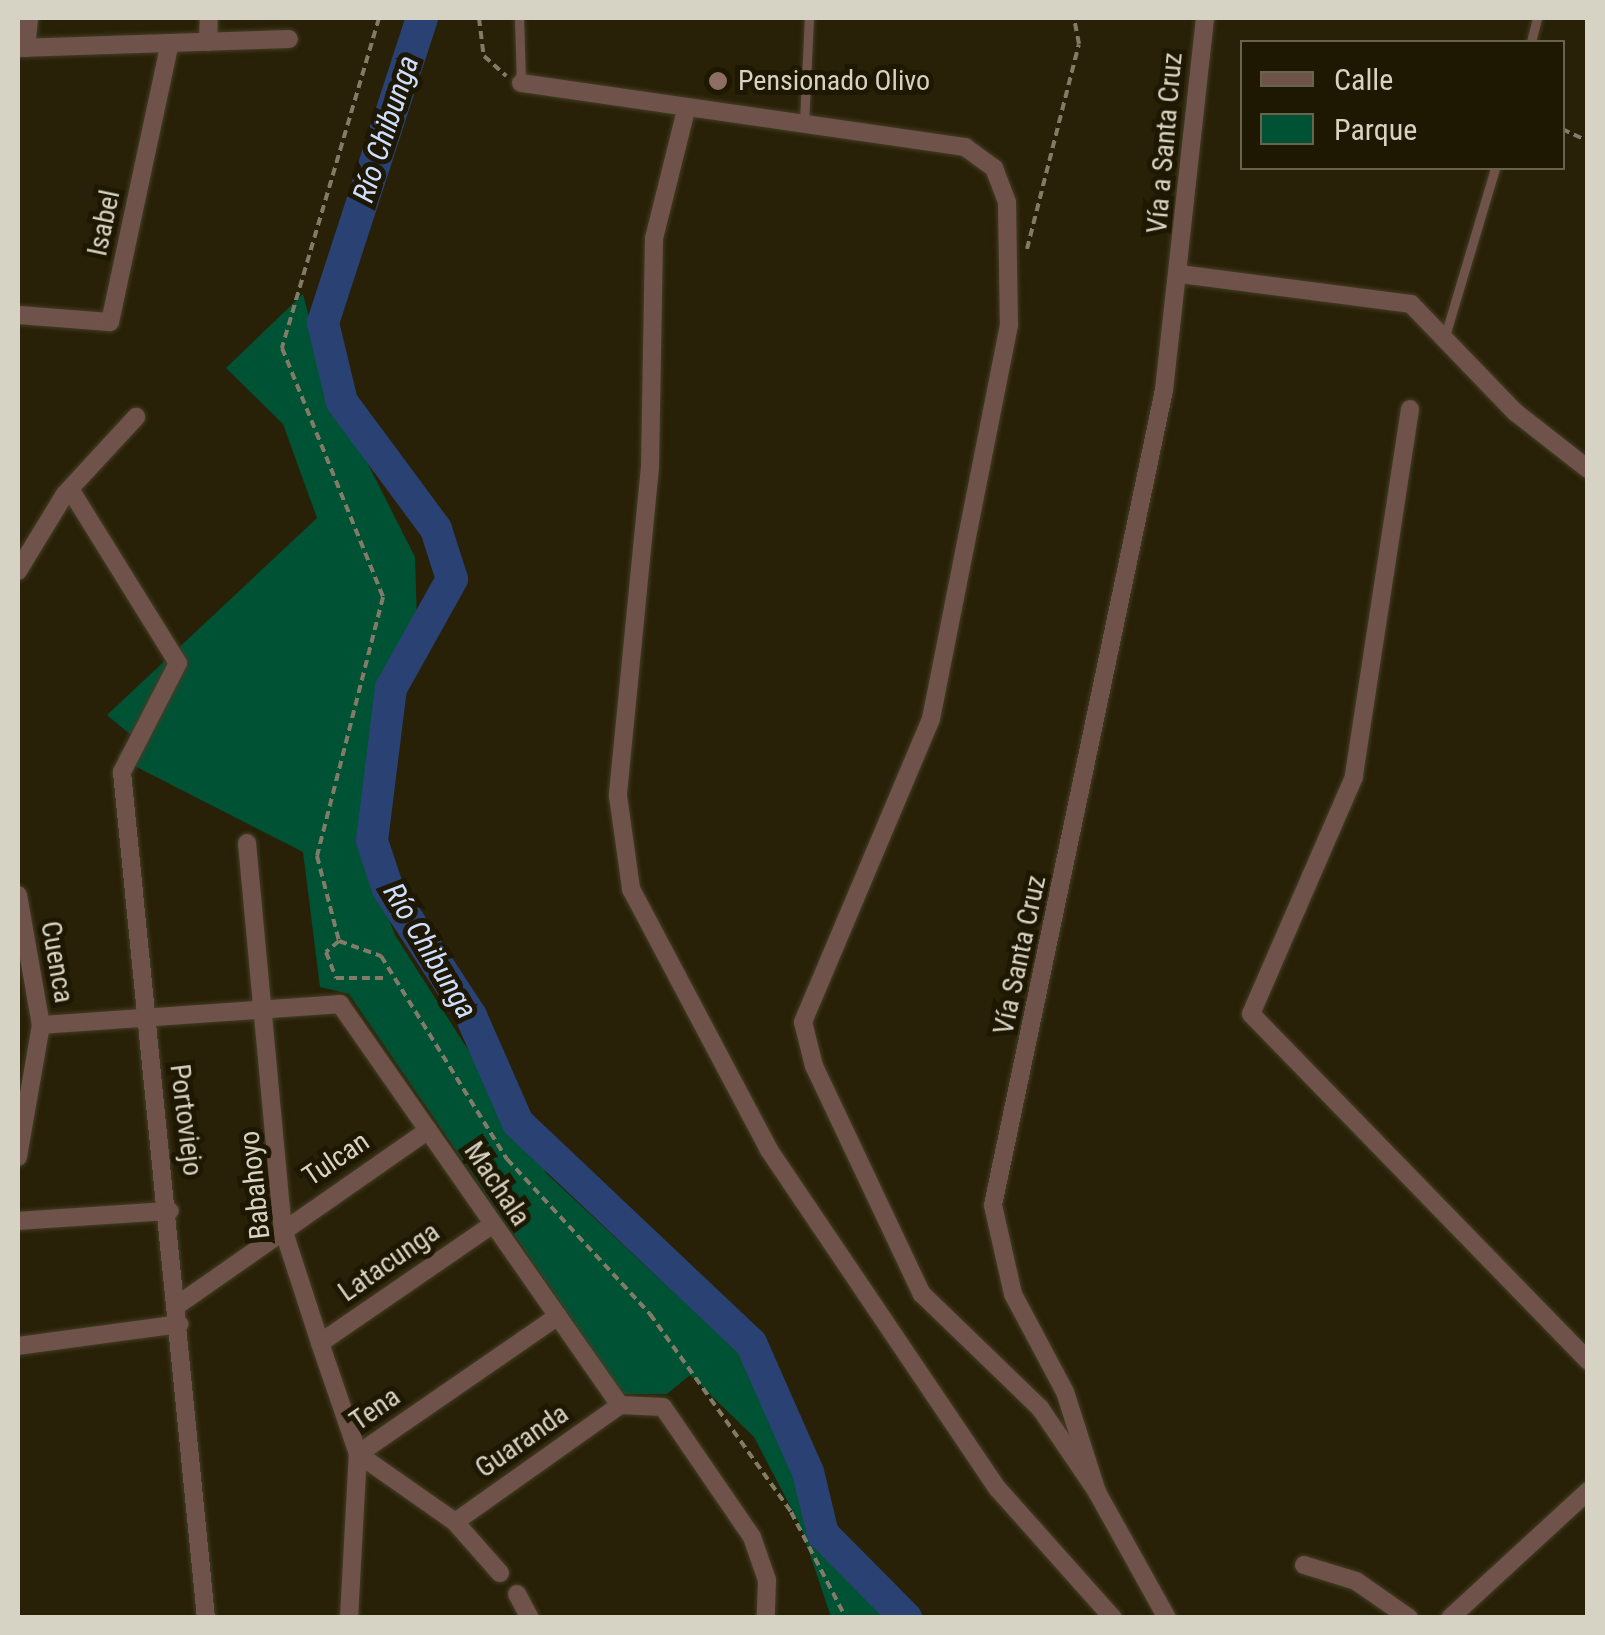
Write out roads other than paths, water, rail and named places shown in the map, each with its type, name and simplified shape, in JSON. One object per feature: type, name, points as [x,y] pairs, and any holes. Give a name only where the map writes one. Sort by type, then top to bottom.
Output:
[{"type":"street","points":[[29,18],[22,48],[289,39]]},
{"type":"street","points":[[208,42],[209,18]]},
{"type":"street","name":"Vía a Santa Cruz","points":[[1180,274],[1204,18]]},
{"type":"street","name":"Isabel","points":[[18,315],[110,322],[170,43]]},
{"type":"street","points":[[521,82],[686,110],[964,147],[994,168],[1008,202],[1012,280],[931,719],[803,1022],[814,1066],[922,1294],[1040,1408],[1097,1492]]},
{"type":"street","points":[[686,110],[654,238],[650,467],[618,796],[630,889],[780,1166],[998,1489],[1113,1618]]},
{"type":"street","points":[[1180,274],[1411,304],[1515,412],[1588,469]]},
{"type":"street","name":"Vía Santa Cruz","points":[[1167,1618],[1097,1492],[1065,1392],[1013,1294],[993,1206],[1116,652],[1180,274]]},
{"type":"street","points":[[1410,409],[1354,777],[1251,1014],[1588,1361]]},
{"type":"street","points":[[18,571],[70,489],[136,417]]},
{"type":"street","name":"Portoviejo","points":[[70,489],[179,670],[122,772],[146,1022],[170,1211],[206,1618]]},
{"type":"street","name":"Babahoyo","points":[[248,843],[268,1013],[282,1229],[358,1454]]},
{"type":"street","name":"Cuenca","points":[[18,896],[41,1025],[18,1157]]},
{"type":"street","name":"Machala","points":[[41,1025],[146,1022],[340,1004],[490,1226],[620,1405]]},
{"type":"street","name":"Tulcan","points":[[179,1304],[428,1130]]},
{"type":"street","points":[[18,1221],[170,1211]]},
{"type":"street","name":"Latacunga","points":[[320,1343],[490,1226]]},
{"type":"street","name":"Tena","points":[[349,1618],[358,1454],[558,1316]]},
{"type":"street","points":[[18,1346],[180,1324]]},
{"type":"street","points":[[620,1405],[663,1407],[752,1536],[768,1580],[766,1618]]},
{"type":"street","name":"Guaranda","points":[[455,1522],[620,1405]]},
{"type":"street","points":[[358,1454],[455,1522],[500,1572]]},
{"type":"street","points":[[1450,1618],[1588,1491]]},
{"type":"street","points":[[1304,1565],[1356,1580],[1410,1618]]},
{"type":"street","points":[[516,1594],[530,1618]]},
{"type":"lane","points":[[520,18],[521,82]]},
{"type":"lane","points":[[804,126],[810,18]]},
{"type":"lane","points":[[1445,336],[1495,170]]},
{"type":"waterway","name":"Río Chibunga","points":[[422,18],[323,323],[342,402],[436,529],[452,579],[391,688],[372,841],[388,889],[471,1016],[518,1123],[751,1343],[808,1472],[823,1534],[906,1618]]},
{"type":"place","name":"Pensionado Olivo","points":[[718,81]]}]
